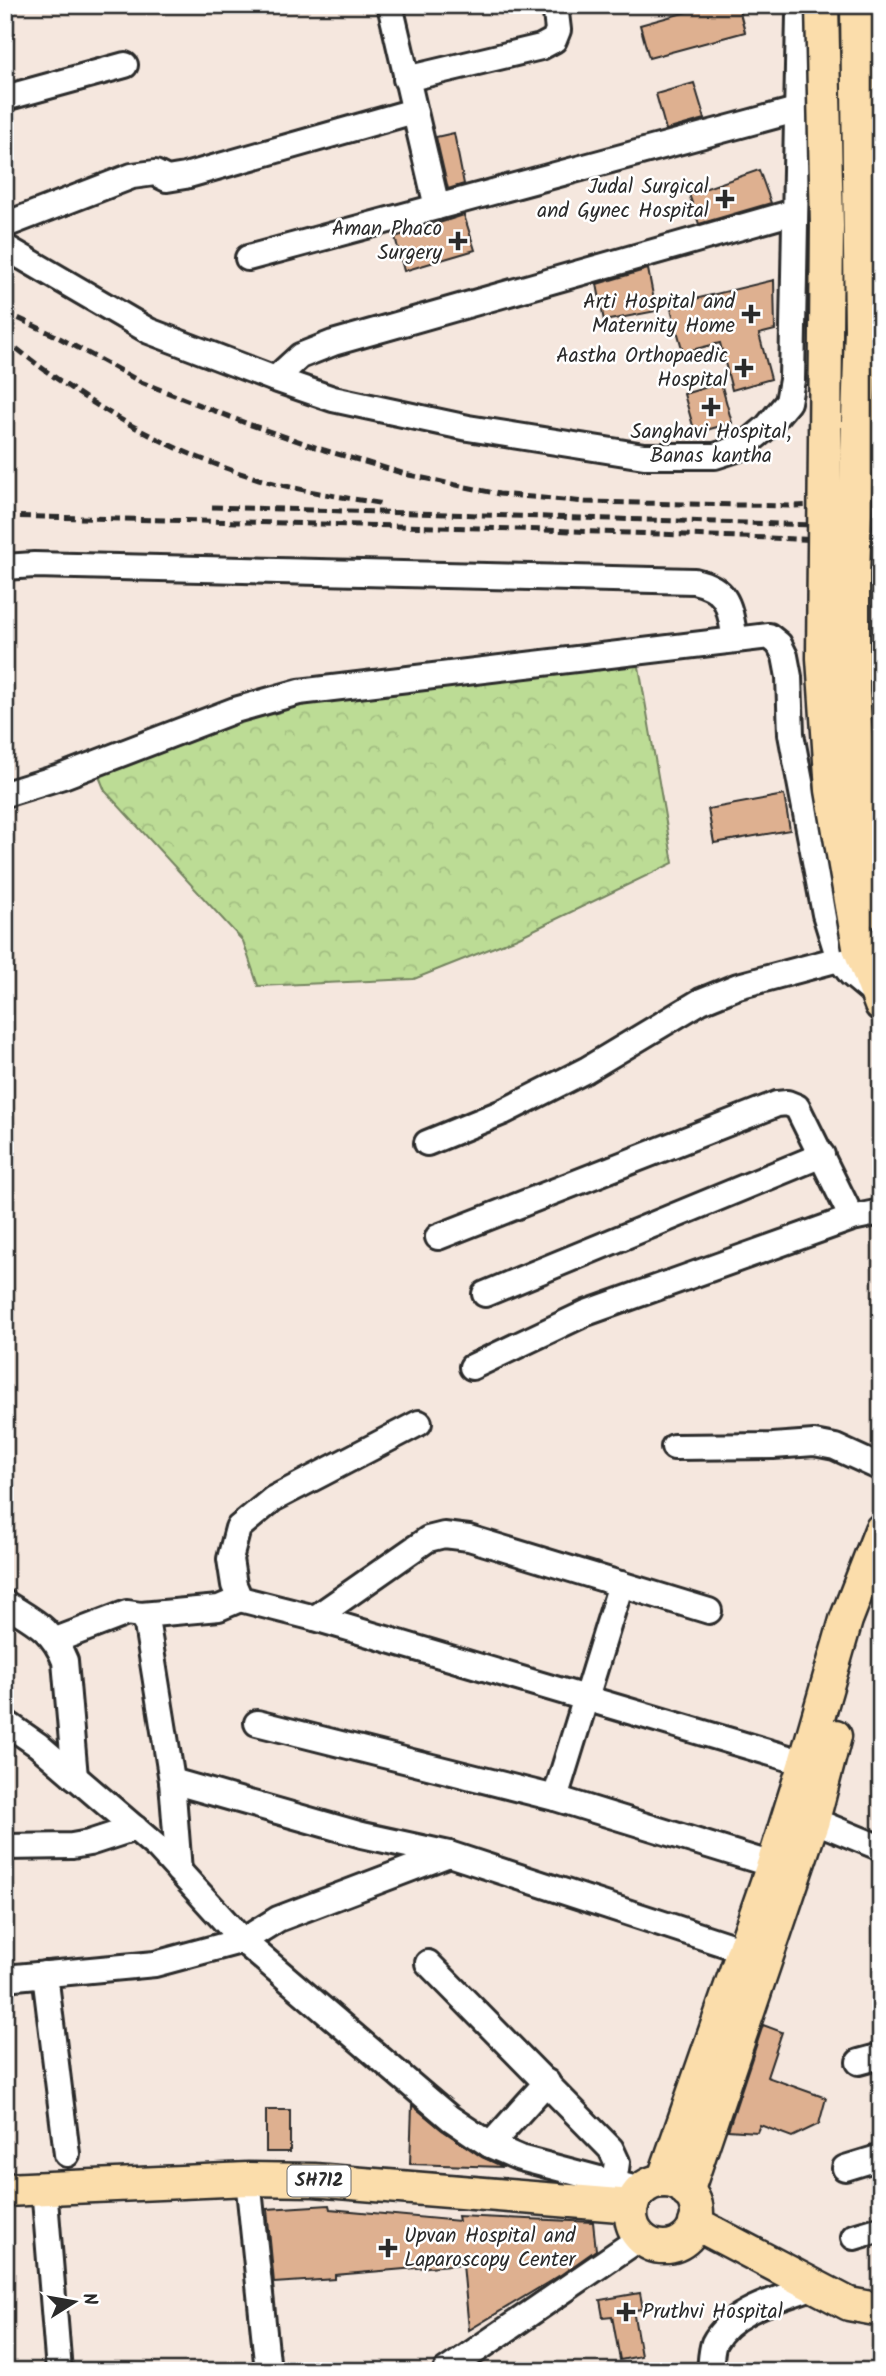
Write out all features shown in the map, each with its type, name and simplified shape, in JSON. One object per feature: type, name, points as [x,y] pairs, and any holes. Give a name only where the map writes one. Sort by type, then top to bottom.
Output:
[{"type":"main road","points":[[857,5],[861,329],[853,575],[853,692],[862,824],[881,912]]},
{"type":"main road","points":[[810,10],[827,226],[823,657],[825,711],[849,953],[878,1000]]},
{"type":"main road","points":[[647,2190],[743,1950],[806,1763],[846,1620],[881,1530]]},
{"type":"main road","points":[[647,2190],[694,2201],[695,2223],[682,2242],[661,2247],[650,2244],[640,2238],[631,2217],[647,2190],[813,1820],[862,1632],[881,1573]]},
{"type":"main road","name":"SH712","points":[[5,2190],[248,2179],[647,2190]]},
{"type":"main road","points":[[695,2223],[849,2304],[881,2311]]},
{"type":"street","points":[[390,5],[437,207]]},
{"type":"street","points":[[406,79],[541,47],[554,40],[558,30],[555,5]]},
{"type":"street","points":[[5,247],[149,331],[333,399],[468,428],[644,456],[716,456],[743,447],[767,427],[788,402],[792,380],[796,110],[810,10]]},
{"type":"street","points":[[5,98],[125,65]]},
{"type":"street","points":[[248,258],[796,110]]},
{"type":"street","points":[[5,225],[132,176],[155,173],[167,179],[185,176],[414,111]]},
{"type":"street","points":[[275,379],[300,356],[333,343],[794,212]]},
{"type":"street","points":[[5,567],[694,581],[710,584],[722,593],[729,605],[735,639]]},
{"type":"street","points":[[5,794],[64,776],[235,710],[299,692],[735,639],[769,636],[779,644],[785,656],[789,677],[791,734],[800,794],[825,914],[849,953],[738,986],[701,1001],[586,1070],[503,1112],[427,1143]]},
{"type":"street","points":[[439,1237],[776,1104],[787,1103],[797,1107],[852,1218]]},
{"type":"street","points":[[485,1294],[822,1155]]},
{"type":"street","points":[[472,1367],[586,1314],[673,1280],[852,1218],[881,1212]]},
{"type":"street","points":[[240,1600],[234,1585],[230,1559],[238,1528],[273,1499],[419,1423]]},
{"type":"street","points":[[674,1447],[814,1443],[835,1447],[881,1468]]},
{"type":"street","points":[[315,1618],[428,1539],[444,1535],[469,1538],[709,1611]]},
{"type":"street","points":[[555,1798],[621,1584]]},
{"type":"street","points":[[55,1640],[127,1613],[141,1615],[219,1608],[240,1600],[315,1618],[806,1763]]},
{"type":"street","points":[[5,1603],[43,1627],[55,1640],[65,1661],[75,1777]]},
{"type":"street","points":[[141,1615],[147,1625],[172,1781],[179,1871]]},
{"type":"street","points":[[5,1722],[38,1745],[158,1848],[243,1941],[450,2118],[489,2145],[520,2158],[647,2190]]},
{"type":"street","points":[[257,1723],[555,1798],[773,1865]]},
{"type":"street","points":[[172,1781],[362,1835],[449,1854],[743,1950]]},
{"type":"street","points":[[813,1820],[881,1848]]},
{"type":"street","points":[[5,1847],[72,1846],[135,1828]]},
{"type":"street","points":[[5,1978],[155,1964],[243,1941],[278,1919],[449,1854]]},
{"type":"street","points":[[428,1963],[547,2082],[611,2149],[617,2162],[647,2190]]},
{"type":"street","points":[[45,1974],[67,2154]]},
{"type":"street","points":[[489,2145],[547,2082]]},
{"type":"street","points":[[845,2168],[881,2157]]},
{"type":"street","points":[[248,2179],[268,2371]]},
{"type":"street","points":[[44,2187],[59,2371]]},
{"type":"street","points":[[854,2238],[881,2229]]},
{"type":"street","points":[[446,2371],[640,2238]]},
{"type":"street","points":[[710,2371],[713,2346],[722,2332],[744,2314],[814,2286]]},
{"type":"green space","points":[[637,655],[673,863],[517,938],[414,979],[258,986],[243,941],[105,791],[96,769],[279,700]]},
{"type":"building","points":[[712,5],[738,5],[745,32],[649,58],[640,25]]},
{"type":"building","points":[[694,83],[705,119],[666,130],[656,94]]},
{"type":"building","points":[[454,133],[464,184],[448,189],[436,137]]},
{"type":"building","points":[[759,170],[771,203],[699,224],[689,194]]},
{"type":"building","points":[[464,215],[475,250],[404,271],[395,237]]},
{"type":"building","points":[[648,269],[656,311],[604,321],[597,284]]},
{"type":"building","points":[[774,280],[775,330],[759,334],[771,379],[732,390],[720,343],[683,352],[670,305]]},
{"type":"building","points":[[721,383],[732,423],[695,433],[684,394]]},
{"type":"building","points":[[784,795],[790,830],[714,843],[708,809]]},
{"type":"building","points":[[763,2025],[782,2032],[767,2077],[826,2098],[819,2124],[792,2137],[760,2125],[757,2132],[728,2130]]},
{"type":"building","points":[[412,2105],[442,2130],[482,2157],[504,2167],[410,2164]]},
{"type":"building","points":[[266,2110],[290,2110],[290,2152],[266,2152]]},
{"type":"building","points":[[329,2205],[330,2209],[459,2221],[458,2216],[593,2222],[596,2250],[562,2274],[469,2330],[463,2264],[335,2275],[335,2279],[274,2283],[267,2209]]},
{"type":"building","points":[[640,2293],[643,2309],[633,2310],[641,2356],[620,2360],[612,2316],[603,2317],[600,2300]]},
{"type":"railway","points":[[5,312],[141,382],[248,424],[409,475],[499,494],[585,502],[793,506],[850,504],[881,499]]},
{"type":"railway","points":[[5,339],[94,403],[125,422],[190,454],[274,483],[384,504]]},
{"type":"railway","points":[[212,507],[881,527]]},
{"type":"railway","points":[[5,516],[516,529],[881,542]]},
{"type":"place","name":"Judal Surgical and Gynec Hospital","points":[[725,199]]},
{"type":"place","name":"Aman Phaco Surgery","points":[[458,241]]},
{"type":"place","name":"Arti Hospital and Maternity Home","points":[[751,314]]},
{"type":"place","name":"Aastha Orthopaedic Hospital","points":[[744,368]]},
{"type":"place","name":"Sanghavi Hospital, Banas kantha","points":[[711,407]]},
{"type":"place","name":"Upvan Hospital and Laparoscopy Center","points":[[388,2248]]},
{"type":"place","name":"Pruthvi Hospital","points":[[626,2312]]}]
